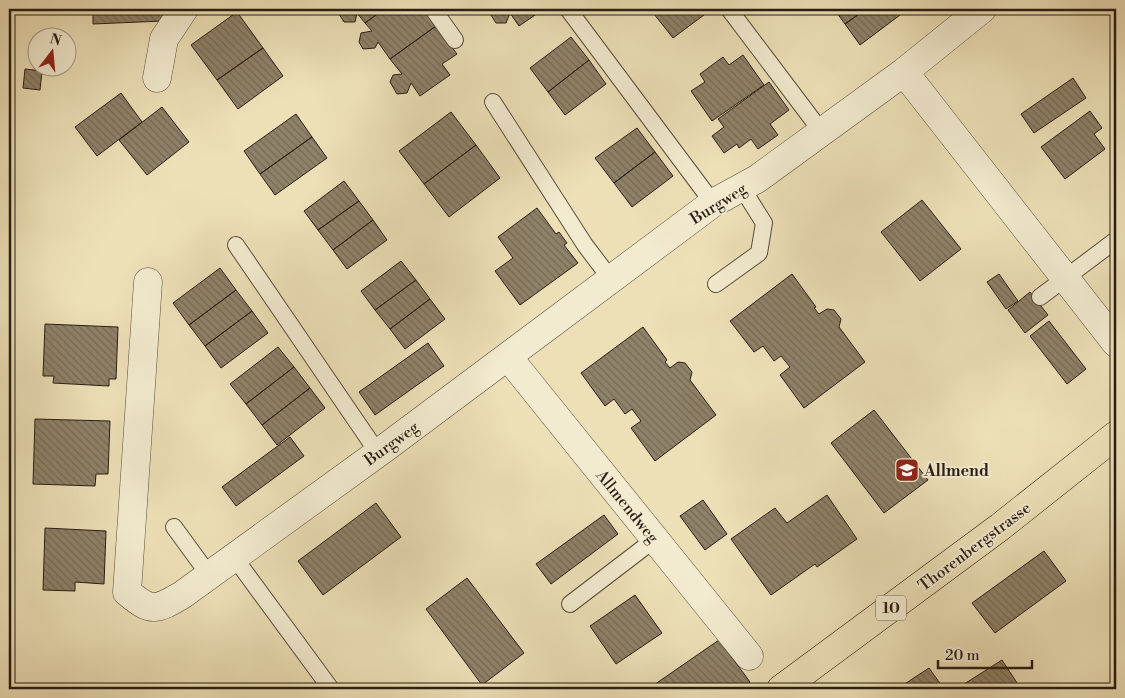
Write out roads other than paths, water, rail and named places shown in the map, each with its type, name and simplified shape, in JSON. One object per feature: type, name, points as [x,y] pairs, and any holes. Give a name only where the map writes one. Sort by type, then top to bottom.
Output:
[{"type":"main road","name":"Thorenbergstrasse","points":[[781,689],[1000,528],[1116,435]]},
{"type":"street","points":[[157,78],[164,39],[184,9]]},
{"type":"street","points":[[982,9],[904,72],[1116,343]]},
{"type":"street","name":"Burgweg","points":[[148,282],[127,592],[144,606],[162,607],[210,575],[378,453],[713,202],[742,188],[904,72]]},
{"type":"street","name":"Allmendweg","points":[[508,357],[749,656]]},
{"type":"lane","points":[[433,9],[455,40]]},
{"type":"lane","points":[[568,9],[713,202]]},
{"type":"lane","points":[[729,9],[821,130]]},
{"type":"lane","points":[[493,102],[585,245],[610,278]]},
{"type":"lane","points":[[716,284],[759,253],[764,223],[742,188]]},
{"type":"lane","points":[[1040,297],[1116,240]]},
{"type":"lane","points":[[236,245],[378,453]]},
{"type":"lane","points":[[174,527],[210,575]]},
{"type":"lane","points":[[570,604],[655,540]]},
{"type":"lane","points":[[234,557],[331,689]]},
{"type":"place","name":"Allmend","points":[[907,470]]}]
